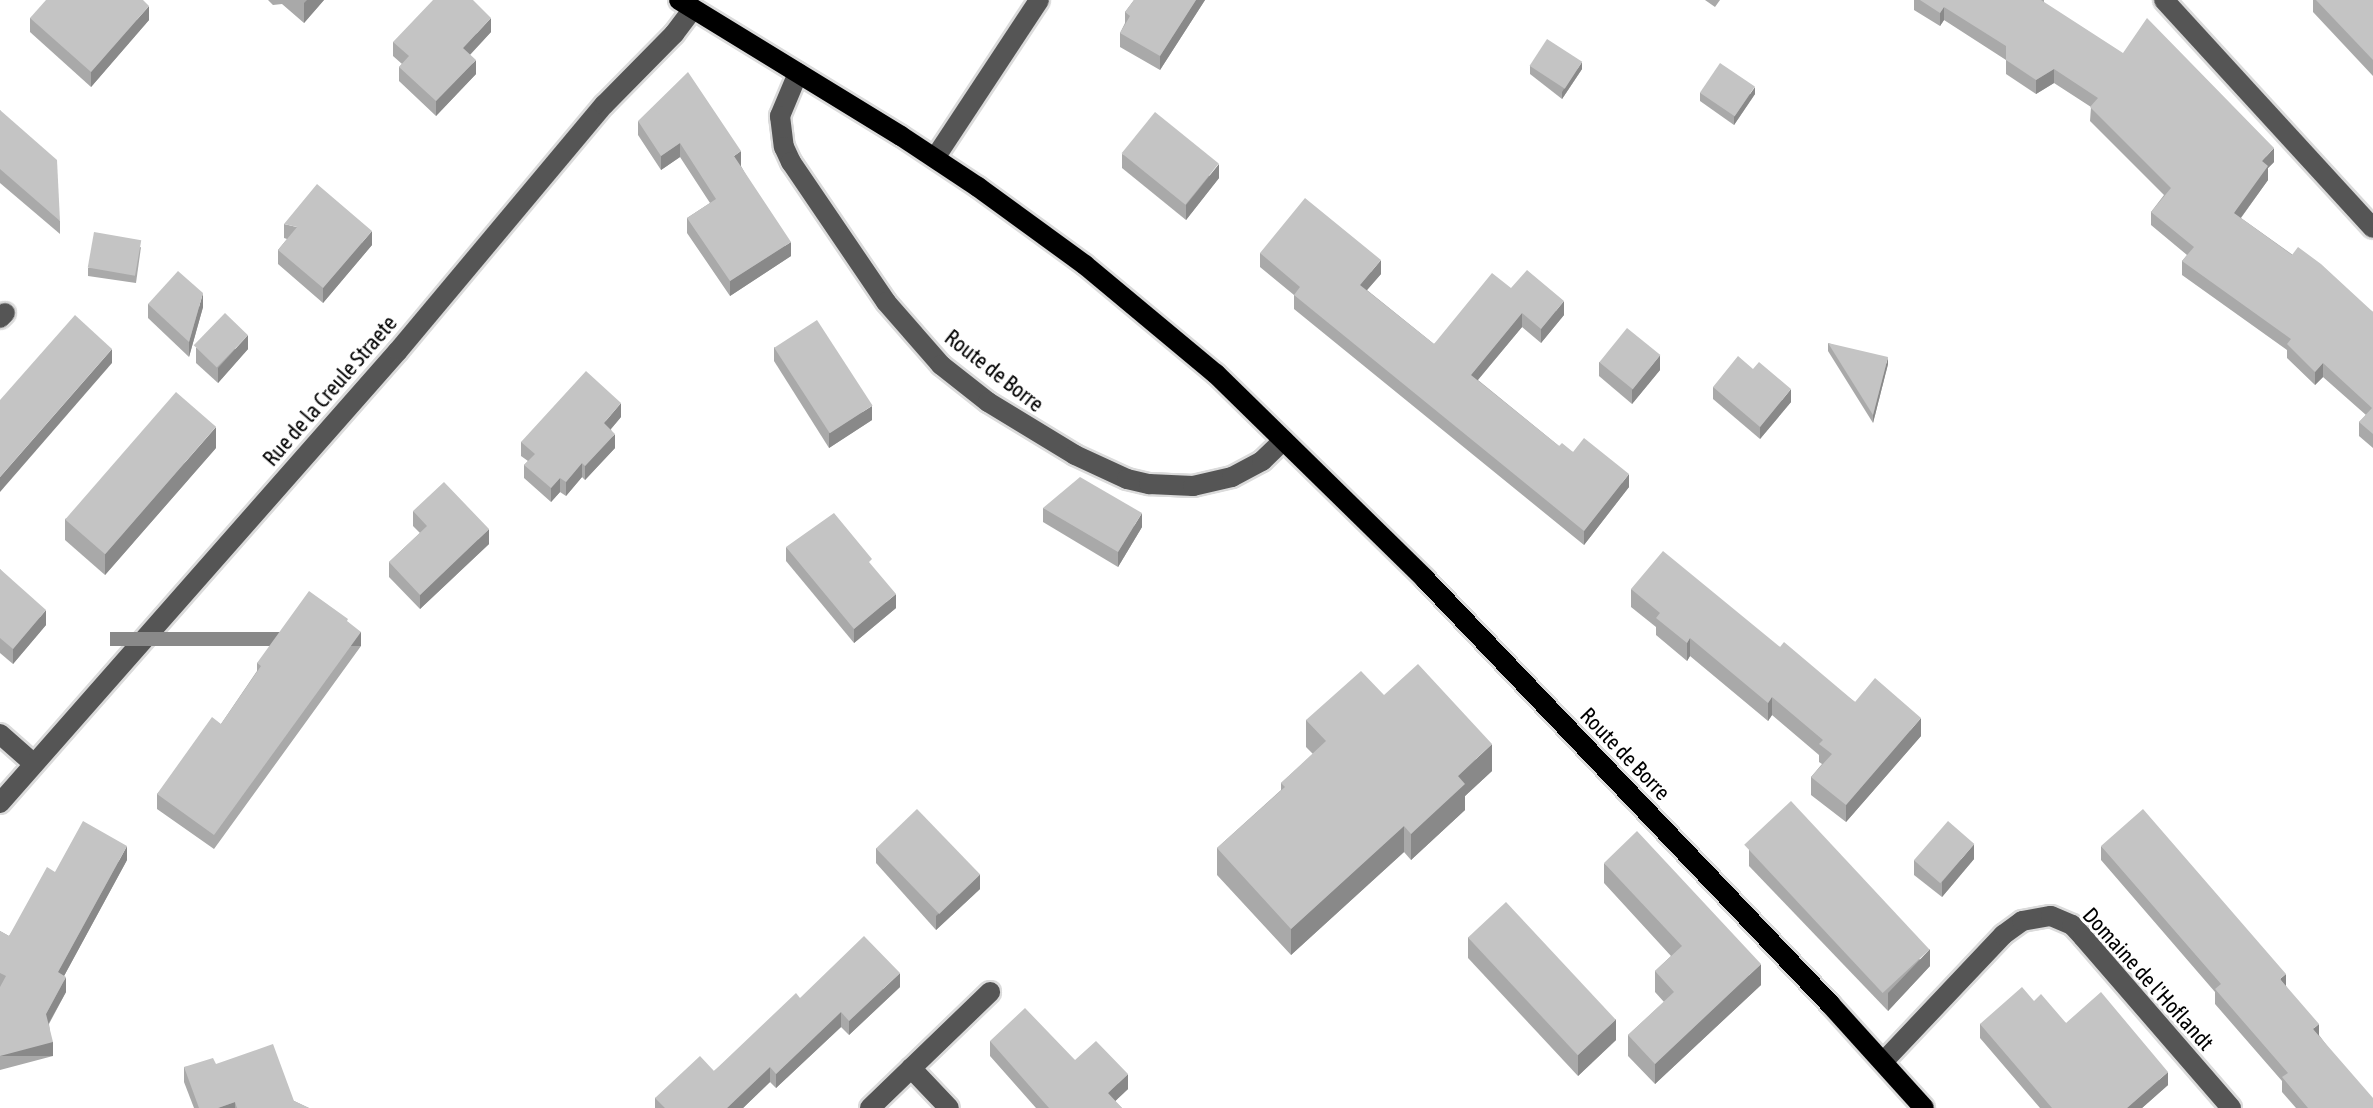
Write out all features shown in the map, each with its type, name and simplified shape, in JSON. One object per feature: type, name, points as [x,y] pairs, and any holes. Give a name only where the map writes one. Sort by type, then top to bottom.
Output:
[{"type":"main road","name":"Route de Borre","points":[[686,5],[935,158],[1085,265],[1198,358],[1436,590],[1924,1108]]},
{"type":"street","points":[[935,158],[1039,0]]},
{"type":"street","points":[[2164,0],[2373,228]]},
{"type":"street","name":"Rue de la Creule Straete","points":[[0,803],[398,351],[604,105],[674,34],[686,5]]},
{"type":"street","name":"Route de Borre","points":[[798,73],[780,116],[784,147],[791,162],[894,313],[941,365],[988,402],[1042,437],[1094,465],[1149,484],[1193,486],[1232,477],[1262,461],[1284,440]]},
{"type":"street","points":[[0,734],[34,764]]},
{"type":"street","name":"Domaine de l'Hoflandt","points":[[1883,1062],[2003,935],[2022,921],[2051,916],[2072,925],[2231,1108]]},
{"type":"street","points":[[870,1108],[990,992]]},
{"type":"street","points":[[911,1068],[949,1108]]},
{"type":"building","points":[[46,0],[143,0],[149,6],[91,72],[30,18]]},
{"type":"building","points":[[433,0],[473,0],[491,18],[463,48],[476,60],[436,101],[399,67],[409,56],[393,42]]},
{"type":"building","points":[[1134,0],[1196,0],[1160,56],[1120,33],[1130,16],[1125,12]]},
{"type":"building","points":[[1920,0],[2041,0],[2123,53],[2147,18],[2274,148],[2262,161],[2268,166],[2234,213],[2292,255],[2298,247],[2373,312],[2373,434],[2359,422],[2372,408],[2323,363],[2315,372],[2287,344],[2291,339],[2182,261],[2194,247],[2151,212],[2171,188],[2090,107],[2098,98],[2054,69],[2036,80],[2006,60],[2006,46],[1944,7],[1940,13]]},
{"type":"building","points":[[2316,0],[2373,0],[2373,60]]},
{"type":"building","points":[[1547,39],[1582,62],[1565,89],[1530,66]]},
{"type":"building","points":[[1720,63],[1755,86],[1735,116],[1700,93]]},
{"type":"building","points":[[688,72],[741,151],[734,156],[791,242],[730,281],[687,218],[716,199],[680,143],[661,156],[638,121]]},
{"type":"building","points":[[0,110],[57,160],[60,221],[0,169]]},
{"type":"building","points":[[1155,112],[1219,164],[1185,205],[1122,153]]},
{"type":"building","points":[[317,184],[372,231],[323,288],[278,250],[297,227],[284,224]]},
{"type":"building","points":[[1305,198],[1381,260],[1360,285],[1434,344],[1492,273],[1511,288],[1527,270],[1564,301],[1541,329],[1522,313],[1471,375],[1559,446],[1562,443],[1573,452],[1584,438],[1629,474],[1584,531],[1294,295],[1300,287],[1260,253]]},
{"type":"building","points":[[94,232],[141,240],[135,276],[88,267]]},
{"type":"building","points":[[178,271],[203,293],[189,342],[148,304]]},
{"type":"building","points":[[225,313],[248,335],[217,368],[194,345]]},
{"type":"building","points":[[75,315],[112,349],[0,477],[0,400]]},
{"type":"building","points":[[817,320],[873,406],[830,433],[774,348]]},
{"type":"building","points":[[1627,328],[1660,355],[1633,389],[1599,362]]},
{"type":"building","points":[[1828,343],[1888,357],[1873,415]]},
{"type":"building","points":[[1738,356],[1753,369],[1759,362],[1791,389],[1760,427],[1713,387]]},
{"type":"building","points":[[586,371],[621,403],[604,423],[615,434],[585,466],[582,463],[566,482],[560,478],[551,488],[524,465],[535,454],[521,442]]},
{"type":"building","points":[[176,392],[216,427],[105,554],[65,520]]},
{"type":"building","points":[[1080,477],[1142,513],[1118,552],[1043,508]]},
{"type":"building","points":[[444,482],[489,529],[420,595],[389,562],[427,526],[413,511]]},
{"type":"building","points":[[834,513],[896,594],[854,629],[786,547]]},
{"type":"building","points":[[1663,551],[1780,647],[1784,642],[1855,702],[1875,678],[1921,718],[1846,805],[1811,777],[1832,754],[1819,744],[1823,740],[1772,697],[1768,703],[1690,638],[1687,643],[1656,618],[1660,613],[1631,589]]},
{"type":"building","points":[[0,569],[46,610],[13,649],[0,638]]},
{"type":"building","points":[[309,591],[361,632],[214,835],[157,794],[212,717],[221,724],[261,666],[257,663]]},
{"type":"building","points":[[1418,664],[1492,744],[1458,776],[1465,784],[1411,834],[1404,826],[1291,929],[1217,848],[1285,787],[1281,783],[1326,741],[1306,720],[1361,671],[1384,695]]},
{"type":"building","points":[[1791,801],[1929,949],[1883,993],[1744,845]]},
{"type":"building","points":[[917,809],[980,874],[939,914],[876,849]]},
{"type":"building","points":[[2143,809],[2286,974],[2280,979],[2319,1024],[2313,1029],[2373,1098],[2373,1108],[2308,1108],[2282,1077],[2288,1073],[2215,989],[2221,984],[2101,846]]},
{"type":"building","points":[[83,821],[127,846],[58,972],[66,977],[46,1014],[53,1042],[0,1056],[0,987],[6,976],[0,973],[0,931],[9,936],[47,867],[55,872]]},
{"type":"building","points":[[1948,821],[1974,844],[1940,883],[1914,860]]},
{"type":"building","points":[[1637,831],[1761,964],[1655,1064],[1628,1035],[1674,992],[1655,971],[1682,946],[1604,863]]},
{"type":"building","points":[[1506,902],[1616,1020],[1578,1055],[1468,937]]},
{"type":"building","points":[[864,936],[900,973],[849,1021],[841,1012],[776,1074],[770,1067],[727,1108],[665,1108],[655,1098],[700,1056],[714,1071],[796,993],[800,998]]},
{"type":"building","points":[[2022,987],[2034,1001],[2041,994],[2066,1023],[2101,992],[2168,1072],[2127,1108],[2052,1108],[1980,1024]]},
{"type":"building","points":[[1025,1008],[1075,1060],[1096,1041],[1128,1074],[1108,1093],[1122,1108],[1049,1108],[990,1041]]},
{"type":"building","points":[[273,1044],[294,1101],[309,1108],[237,1108],[235,1102],[218,1108],[199,1108],[184,1067],[213,1058],[216,1064]]}]
